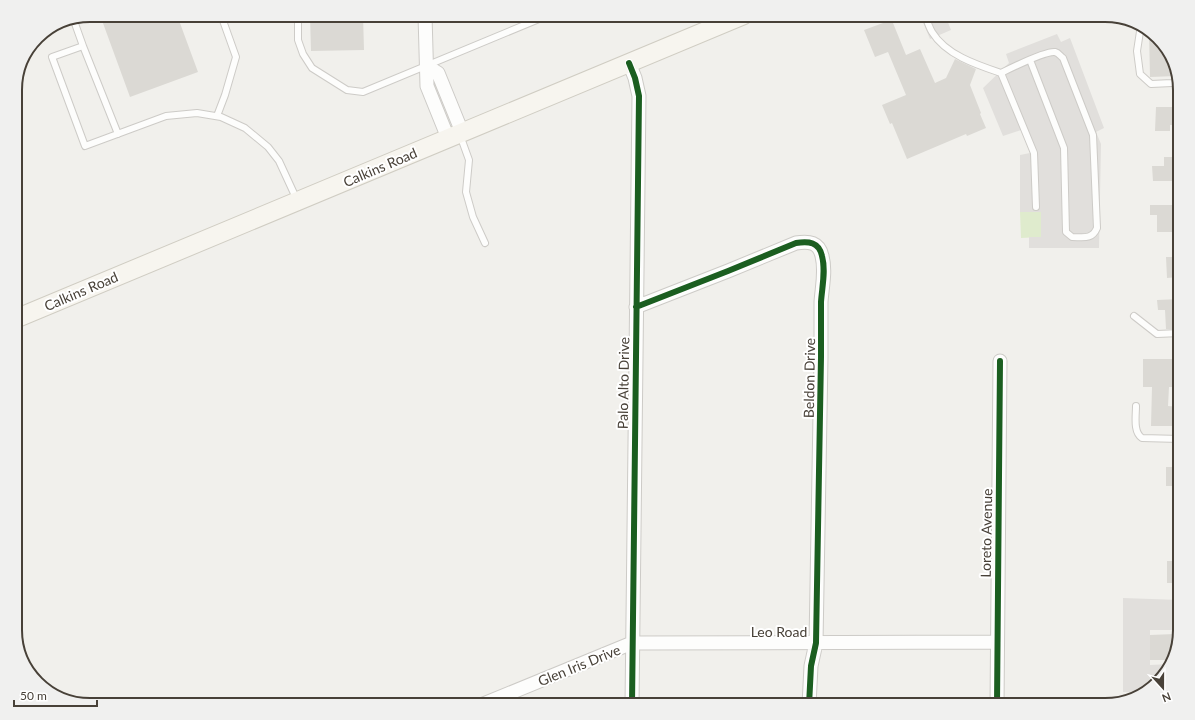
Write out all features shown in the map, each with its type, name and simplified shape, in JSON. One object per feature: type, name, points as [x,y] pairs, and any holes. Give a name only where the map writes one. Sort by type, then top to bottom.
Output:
[{"type":"main road","name":"Calkins Road","points":[[22,316],[727,22]]},
{"type":"street","points":[[425,22],[427,66],[438,73],[457,135]]},
{"type":"street","name":"Palo Alto Drive","points":[[629,63],[635,78],[639,96],[632,698]]},
{"type":"street","name":"Beldon Drive","points":[[636,307],[796,243],[807,242],[815,244],[819,248],[822,256],[823,269],[821,302],[816,642],[811,666],[809,698]]},
{"type":"street","name":"Loreto Avenue","points":[[997,698],[1000,361]]},
{"type":"street","name":"Leo Road","points":[[632,643],[997,642]]},
{"type":"street","name":"Glen Iris Drive","points":[[498,698],[632,643]]},
{"type":"lane","points":[[217,116],[236,57],[224,22]]},
{"type":"lane","points":[[298,22],[298,40],[303,54],[312,68],[347,90],[363,92],[532,22]]},
{"type":"lane","points":[[928,22],[933,33],[944,46],[956,54],[984,67],[1001,72],[1030,60],[1054,52],[1063,58],[1093,136],[1097,228],[1094,234],[1089,237],[1072,237],[1066,232],[1064,148],[1030,60]]},
{"type":"lane","points":[[75,23],[118,134]]},
{"type":"lane","points":[[1140,32],[1137,52],[1140,74],[1151,84],[1173,83]]},
{"type":"lane","points":[[83,46],[52,57],[85,146],[166,116],[197,113],[221,117],[245,128],[268,147],[279,161],[298,201]]},
{"type":"lane","points":[[1001,72],[1034,154],[1036,207]]},
{"type":"lane","points":[[457,135],[469,160],[466,192],[473,217],[485,243]]},
{"type":"lane","points":[[1134,316],[1157,334],[1173,333]]},
{"type":"lane","points":[[1136,406],[1136,431],[1139,436],[1142,438],[1173,438]]},
{"type":"green space","points":[[1020,212],[1041,212],[1041,237],[1021,238]]},
{"type":"shaded area","points":[[923,22],[948,22],[951,30],[930,39]]},
{"type":"shaded area","points":[[1057,34],[1061,42],[1070,38],[1104,128],[1096,132],[1101,144],[1099,248],[1029,248],[1029,237],[1041,237],[1041,212],[1020,212],[1020,155],[1030,153],[1021,130],[1003,136],[983,88],[1009,63],[1006,54]]},
{"type":"shaded area","points":[[1123,598],[1173,600],[1173,630],[1150,630],[1150,665],[1164,664],[1162,668],[1143,668],[1143,686],[1132,692],[1123,692]]},
{"type":"building","points":[[103,22],[180,22],[198,72],[130,97]]},
{"type":"building","points":[[310,22],[363,22],[364,50],[311,51]]},
{"type":"building","points":[[896,22],[893,23],[906,55],[920,49],[935,83],[946,78],[955,59],[976,69],[970,85],[986,128],[967,136],[966,134],[907,159],[892,123],[890,124],[882,105],[906,95],[888,52],[875,57],[864,30],[883,23]]},
{"type":"building","points":[[1149,38],[1159,48],[1164,56],[1172,76],[1150,77]]},
{"type":"building","points":[[1156,107],[1173,107],[1173,125],[1170,125],[1170,131],[1155,131]]},
{"type":"building","points":[[1164,157],[1173,157],[1173,181],[1153,181],[1152,166],[1164,166]]},
{"type":"building","points":[[1150,205],[1173,205],[1173,232],[1157,232],[1157,215],[1150,215]]},
{"type":"building","points":[[1166,257],[1173,257],[1173,277],[1167,278]]},
{"type":"building","points":[[1173,299],[1173,329],[1166,329],[1165,310],[1158,310],[1157,300]]},
{"type":"building","points":[[1143,359],[1173,359],[1173,387],[1169,387],[1168,406],[1173,406],[1173,426],[1151,426],[1152,387],[1143,387]]},
{"type":"building","points":[[1173,464],[1172,490],[1172,486],[1166,486],[1166,467],[1172,467]]},
{"type":"building","points":[[1167,561],[1173,561],[1173,583],[1167,583]]},
{"type":"building","points":[[1173,634],[1171,648],[1166,660],[1150,660],[1150,635]]},
{"type":"cycle path","points":[[629,63],[635,78],[639,96],[632,698]]},
{"type":"cycle path","points":[[636,307],[796,243],[805,242],[813,244],[816,245],[821,251],[824,273],[821,302],[816,643],[811,666],[809,698]]},
{"type":"cycle path","points":[[997,698],[1000,361]]}]
